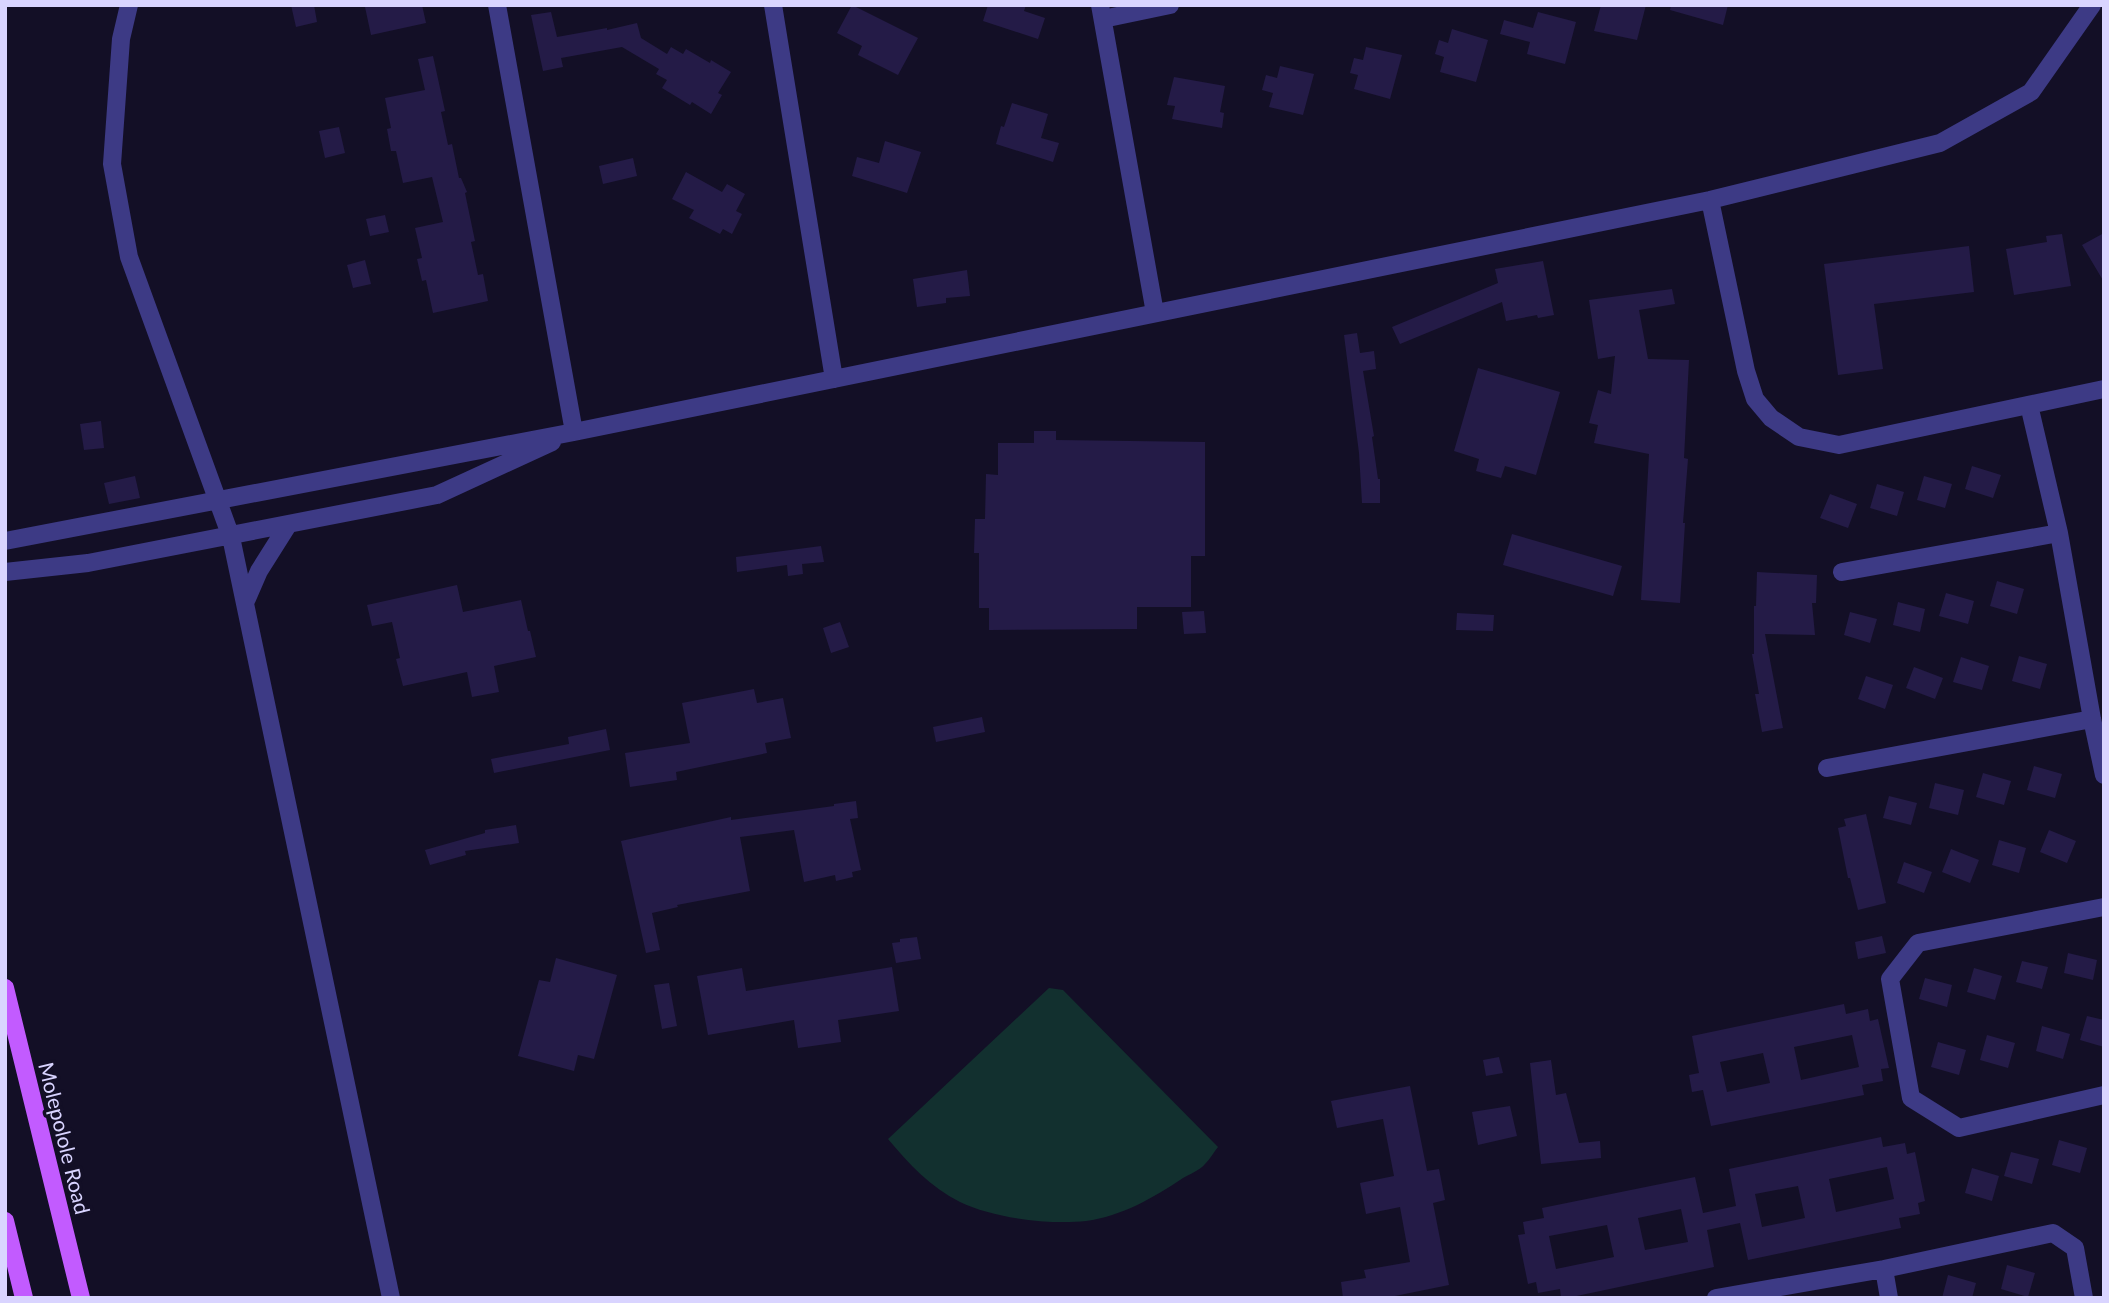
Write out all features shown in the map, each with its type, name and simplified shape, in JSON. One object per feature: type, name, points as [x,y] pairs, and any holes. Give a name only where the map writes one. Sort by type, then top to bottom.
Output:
[{"type":"main road","name":"Molepolole Road","points":[[5,988],[81,1298]]},
{"type":"main road","points":[[5,1221],[24,1298]]},
{"type":"street","points":[[129,5],[121,38],[112,164],[126,244],[231,537],[391,1298]]},
{"type":"street","points":[[497,5],[574,432]]},
{"type":"street","points":[[774,5],[834,379]]},
{"type":"street","points":[[1155,313],[1101,12],[1170,5]]},
{"type":"street","points":[[23,568],[10,540],[574,432],[1710,200],[1940,143],[2031,92],[2092,5]]},
{"type":"street","points":[[1710,200],[1746,371],[1755,399],[1771,418],[1799,437],[1839,445],[2104,389]]},
{"type":"street","points":[[2029,405],[2059,533],[2103,766]]},
{"type":"street","points":[[5,572],[88,563],[438,495],[574,432]]},
{"type":"street","points":[[245,603],[259,570],[288,525]]},
{"type":"street","points":[[1842,572],[2059,533]]},
{"type":"street","points":[[1826,768],[2092,719]]},
{"type":"street","points":[[2104,907],[1918,943],[1890,979],[1911,1098],[1959,1128],[2104,1096]]},
{"type":"street","points":[[1716,1298],[1884,1269],[2053,1233],[2075,1248],[2084,1298]]},
{"type":"street","points":[[1884,1269],[1889,1298]]},
{"type":"green space","points":[[1049,988],[1063,990],[1218,1147],[1198,1170],[1137,1205],[1099,1219],[1039,1221],[973,1208],[949,1196],[930,1182],[888,1139]]},
{"type":"building","points":[[291,5],[314,5],[317,22],[296,27]]},
{"type":"building","points":[[422,5],[426,23],[371,35],[365,7]]},
{"type":"building","points":[[852,5],[918,38],[898,75],[858,55],[862,46],[837,33]]},
{"type":"building","points":[[988,5],[1026,5],[1024,11],[1045,18],[1038,39],[983,21]]},
{"type":"building","points":[[1601,5],[1646,5],[1637,40],[1594,31]]},
{"type":"building","points":[[1671,5],[1728,5],[1723,25],[1670,10]]},
{"type":"building","points":[[551,12],[557,37],[637,23],[641,38],[667,54],[671,47],[683,54],[686,49],[731,72],[718,93],[722,95],[711,114],[692,102],[690,105],[662,88],[667,80],[656,74],[659,69],[622,47],[561,58],[563,67],[543,71],[531,15]]},
{"type":"building","points":[[1538,12],[1576,22],[1565,64],[1527,54],[1530,42],[1500,34],[1504,20],[1533,28]]},
{"type":"building","points":[[1452,29],[1488,40],[1476,82],[1440,72],[1444,57],[1435,54],[1439,40],[1448,43]]},
{"type":"building","points":[[1366,47],[1402,55],[1390,99],[1354,89],[1358,75],[1350,73],[1354,58],[1363,60]]},
{"type":"building","points":[[433,56],[445,111],[441,112],[448,145],[452,144],[459,178],[467,192],[465,193],[475,241],[471,242],[478,275],[483,274],[488,301],[433,313],[426,280],[422,281],[417,259],[422,258],[415,228],[443,222],[432,177],[403,183],[396,151],[391,151],[387,129],[391,128],[385,98],[425,90],[418,59]]},
{"type":"building","points":[[1280,66],[1314,74],[1303,115],[1269,107],[1273,93],[1262,90],[1266,75],[1277,78]]},
{"type":"building","points":[[1174,77],[1225,86],[1220,112],[1224,113],[1222,128],[1172,119],[1175,106],[1167,105]]},
{"type":"building","points":[[1012,103],[1048,114],[1041,138],[1059,143],[1053,162],[996,144]]},
{"type":"building","points":[[339,127],[345,153],[325,158],[319,131]]},
{"type":"building","points":[[885,141],[921,152],[907,193],[852,176],[857,157],[879,163]]},
{"type":"building","points":[[633,158],[637,176],[603,184],[599,166]]},
{"type":"building","points":[[686,172],[722,192],[727,184],[745,194],[736,211],[742,214],[732,234],[723,229],[720,234],[689,218],[694,210],[672,199]]},
{"type":"building","points":[[385,215],[389,232],[370,236],[366,219]]},
{"type":"building","points":[[2104,233],[2104,282],[2082,245]]},
{"type":"building","points":[[2062,234],[2071,286],[2014,295],[2006,249],[2047,242],[2046,236]]},
{"type":"building","points":[[1969,246],[1974,292],[1874,304],[1883,369],[1838,375],[1824,264]]},
{"type":"building","points":[[365,260],[371,284],[353,288],[347,265]]},
{"type":"building","points":[[1543,261],[1554,315],[1538,318],[1537,315],[1506,321],[1502,302],[1400,344],[1392,327],[1498,283],[1495,269]]},
{"type":"building","points":[[967,270],[970,296],[946,298],[946,303],[917,307],[913,279]]},
{"type":"building","points":[[1672,289],[1675,304],[1639,310],[1648,359],[1689,360],[1684,458],[1688,459],[1680,603],[1641,600],[1649,454],[1594,443],[1598,425],[1589,423],[1598,390],[1611,394],[1615,356],[1598,359],[1589,300]]},
{"type":"building","points":[[1357,333],[1360,353],[1374,351],[1376,369],[1363,371],[1380,479],[1380,503],[1362,503],[1359,453],[1344,335]]},
{"type":"building","points":[[1478,368],[1560,392],[1536,475],[1505,466],[1501,478],[1476,471],[1479,459],[1454,451]]},
{"type":"building","points":[[101,421],[104,448],[84,450],[80,424]]},
{"type":"building","points":[[1034,431],[1056,431],[1056,440],[1205,442],[1205,556],[1191,556],[1191,607],[1137,607],[1137,629],[989,630],[989,608],[979,608],[979,553],[974,553],[975,519],[985,519],[986,474],[998,475],[998,443],[1034,443]]},
{"type":"building","points":[[1972,466],[2001,475],[1993,498],[1965,489]]},
{"type":"building","points":[[135,476],[140,498],[109,504],[104,483]]},
{"type":"building","points":[[1924,476],[1952,484],[1945,508],[1917,500]]},
{"type":"building","points":[[1877,484],[1904,492],[1897,516],[1870,508]]},
{"type":"building","points":[[1830,494],[1857,504],[1848,528],[1820,518]]},
{"type":"building","points":[[1512,534],[1622,566],[1613,596],[1503,565]]},
{"type":"building","points":[[821,546],[824,562],[802,564],[803,574],[788,576],[787,565],[737,572],[736,557]]},
{"type":"building","points":[[1757,572],[1817,575],[1816,603],[1812,603],[1815,635],[1765,634],[1783,728],[1762,732],[1755,694],[1759,694],[1752,654]]},
{"type":"building","points":[[1997,581],[2024,589],[2017,614],[1990,606]]},
{"type":"building","points":[[457,585],[463,612],[521,600],[536,657],[494,666],[499,692],[472,697],[467,672],[403,686],[396,659],[400,658],[392,622],[372,626],[367,605]]},
{"type":"building","points":[[1946,593],[1974,601],[1968,624],[1939,616]]},
{"type":"building","points":[[1898,602],[1925,609],[1920,632],[1893,625]]},
{"type":"building","points":[[1204,611],[1206,633],[1184,634],[1182,612]]},
{"type":"building","points":[[1850,612],[1877,619],[1870,643],[1844,635]]},
{"type":"building","points":[[1457,613],[1494,615],[1493,631],[1456,630]]},
{"type":"building","points":[[840,622],[849,647],[831,653],[823,628]]},
{"type":"building","points":[[2019,656],[2047,664],[2040,689],[2012,681]]},
{"type":"building","points":[[1961,657],[1989,666],[1982,690],[1953,682]]},
{"type":"building","points":[[1914,667],[1943,678],[1935,699],[1906,688]]},
{"type":"building","points":[[1866,676],[1893,685],[1885,709],[1858,699]]},
{"type":"building","points":[[754,689],[757,703],[783,698],[791,738],[765,743],[767,753],[676,772],[677,780],[630,787],[625,753],[690,743],[682,703]]},
{"type":"building","points":[[982,717],[985,732],[936,742],[933,727]]},
{"type":"building","points":[[606,729],[610,750],[494,773],[491,759],[569,744],[568,737]]},
{"type":"building","points":[[2034,766],[2062,774],[2055,798],[2027,790]]},
{"type":"building","points":[[1983,773],[2011,781],[2004,805],[1976,797]]},
{"type":"building","points":[[1935,783],[1964,790],[1958,815],[1929,808]]},
{"type":"building","points":[[1889,796],[1917,803],[1911,825],[1883,818]]},
{"type":"building","points":[[856,801],[858,818],[850,819],[861,870],[852,872],[853,877],[836,881],[835,875],[804,882],[794,830],[740,837],[750,891],[677,905],[678,907],[652,913],[660,950],[646,953],[621,841],[731,817],[731,820]]},
{"type":"building","points":[[1866,814],[1886,903],[1858,910],[1848,878],[1838,828],[1846,826],[1844,819]]},
{"type":"building","points":[[516,825],[519,843],[465,851],[466,855],[430,865],[425,850],[485,833],[485,830]]},
{"type":"building","points":[[2049,830],[2076,841],[2067,863],[2040,852]]},
{"type":"building","points":[[1999,840],[2026,848],[2019,873],[1992,865]]},
{"type":"building","points":[[1951,849],[1979,860],[1970,883],[1942,872]]},
{"type":"building","points":[[1904,862],[1932,872],[1924,893],[1897,883]]},
{"type":"building","points":[[1882,936],[1886,953],[1858,959],[1855,942]]},
{"type":"building","points":[[917,937],[921,959],[896,963],[892,943]]},
{"type":"building","points":[[2068,953],[2097,960],[2093,980],[2064,973]]},
{"type":"building","points":[[556,958],[617,975],[594,1059],[578,1055],[574,1071],[518,1056],[539,980],[550,982]]},
{"type":"building","points":[[2022,961],[2048,967],[2042,989],[2016,982]]},
{"type":"building","points":[[892,967],[899,1011],[838,1020],[841,1042],[798,1048],[794,1020],[708,1035],[697,976],[742,968],[746,991]]},
{"type":"building","points":[[1974,968],[2002,976],[1995,1000],[1967,992]]},
{"type":"building","points":[[1925,978],[1952,985],[1947,1007],[1919,999]]},
{"type":"building","points":[[669,983],[677,1026],[662,1029],[654,985]]},
{"type":"building","points":[[1844,1004],[1846,1014],[1868,1009],[1870,1021],[1878,1019],[1889,1068],[1881,1069],[1883,1081],[1862,1085],[1864,1095],[1711,1126],[1703,1090],[1692,1092],[1689,1075],[1699,1073],[1692,1036]],"holes":[[[1852,1035],[1859,1067],[1801,1080],[1794,1047]],[[1763,1053],[1770,1083],[1727,1092],[1720,1062]]]},
{"type":"building","points":[[2087,1016],[2104,1020],[2104,1047],[2080,1040]]},
{"type":"building","points":[[2042,1026],[2070,1034],[2063,1059],[2036,1051]]},
{"type":"building","points":[[1987,1035],[2015,1043],[2008,1068],[1980,1060]]},
{"type":"building","points":[[1938,1042],[1966,1050],[1959,1075],[1931,1067]]},
{"type":"building","points":[[1499,1057],[1503,1073],[1486,1076],[1483,1060]]},
{"type":"building","points":[[1551,1060],[1556,1095],[1566,1093],[1579,1143],[1600,1141],[1601,1158],[1541,1164],[1530,1063]]},
{"type":"building","points":[[1410,1086],[1427,1171],[1439,1169],[1445,1200],[1433,1203],[1449,1285],[1385,1298],[1343,1298],[1341,1282],[1366,1278],[1364,1270],[1410,1262],[1400,1207],[1366,1214],[1360,1183],[1394,1176],[1383,1119],[1337,1128],[1331,1101]]},
{"type":"building","points":[[1510,1106],[1517,1136],[1478,1145],[1472,1112]]},
{"type":"building","points":[[1881,1137],[1883,1147],[1905,1143],[1907,1154],[1915,1152],[1925,1201],[1918,1203],[1920,1214],[1899,1218],[1901,1228],[1748,1260],[1740,1223],[1707,1230],[1714,1267],[1567,1298],[1561,1298],[1560,1289],[1538,1293],[1536,1282],[1528,1284],[1518,1235],[1525,1234],[1523,1222],[1544,1218],[1542,1208],[1695,1177],[1703,1213],[1736,1206],[1729,1169]],"holes":[[[1887,1167],[1894,1199],[1836,1212],[1829,1179]],[[1798,1186],[1805,1218],[1762,1227],[1755,1194]],[[1681,1209],[1688,1242],[1645,1250],[1638,1218]],[[1607,1225],[1614,1257],[1556,1269],[1549,1236]]]},
{"type":"building","points":[[2059,1140],[2087,1148],[2080,1173],[2052,1165]]},
{"type":"building","points":[[2011,1152],[2039,1159],[2032,1184],[2004,1176]]},
{"type":"building","points":[[1972,1168],[1999,1176],[1992,1201],[1965,1193]]},
{"type":"building","points":[[2007,1265],[2035,1273],[2028,1297],[2001,1289]]},
{"type":"building","points":[[1948,1275],[1976,1283],[1972,1298],[1942,1298]]}]
